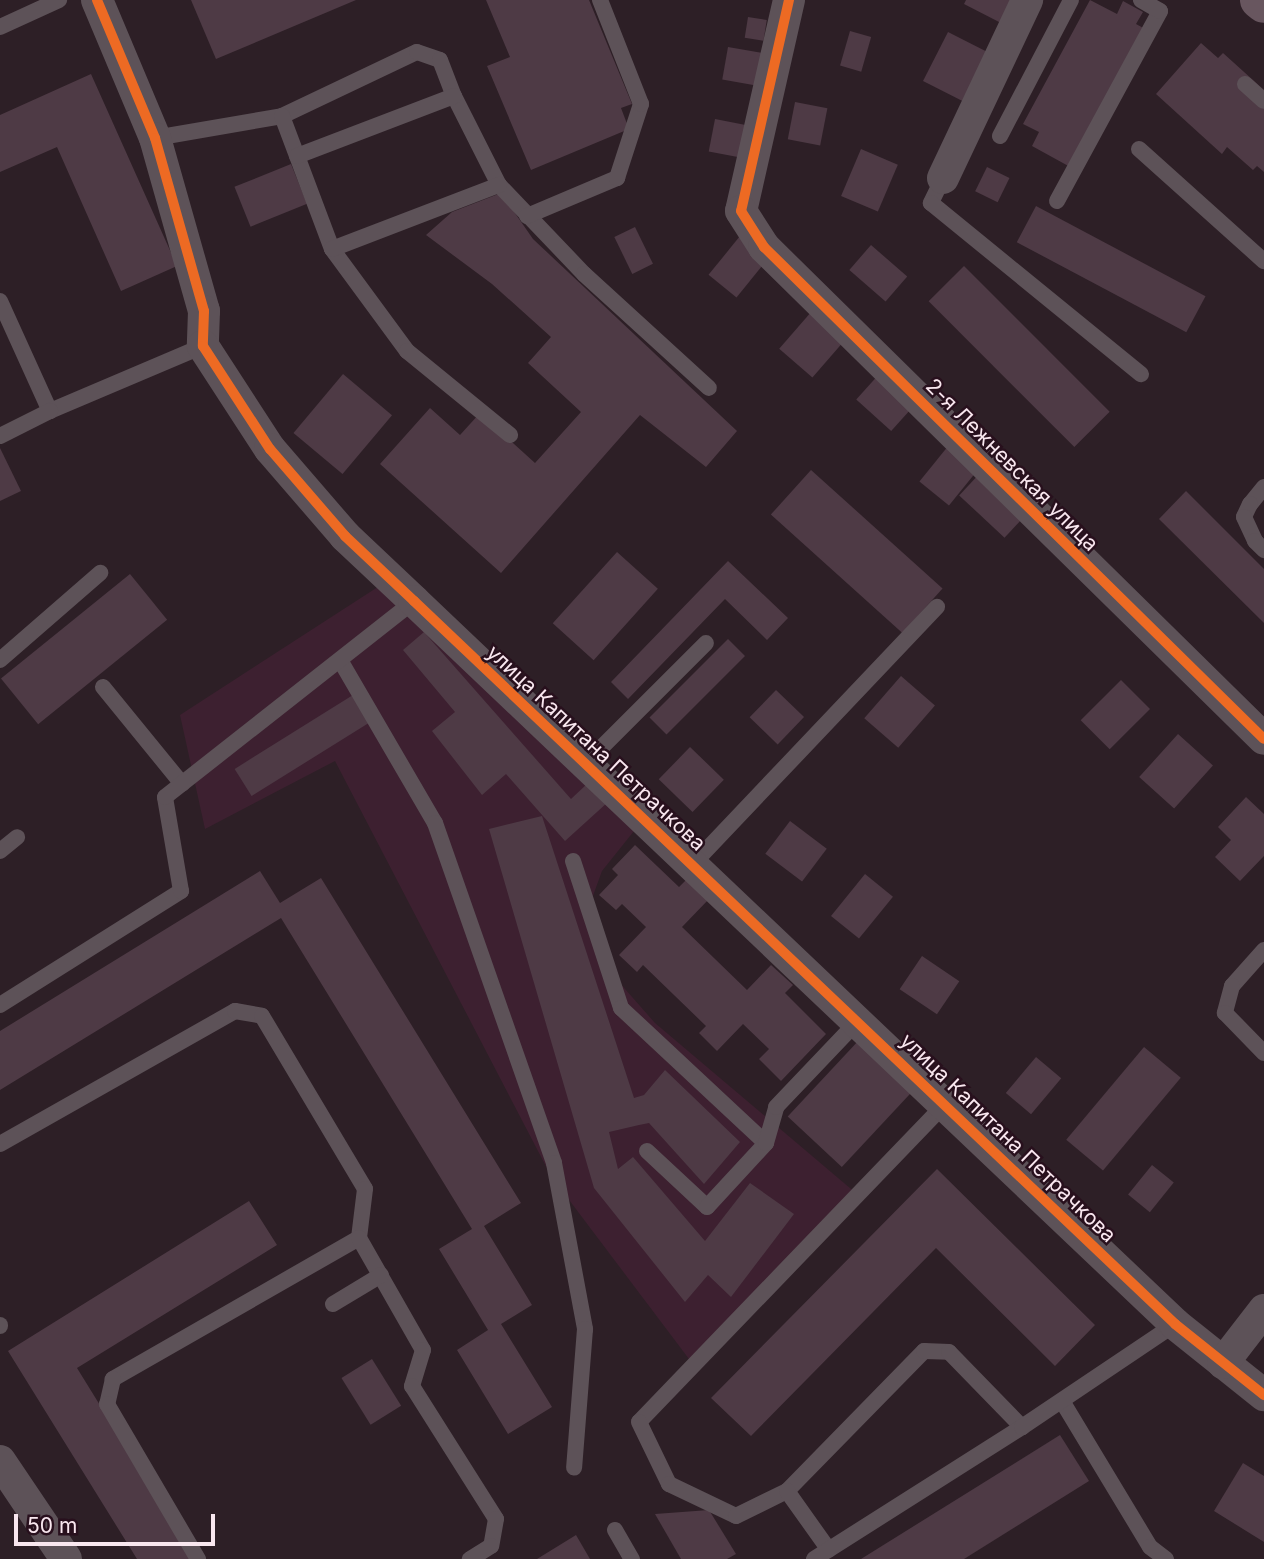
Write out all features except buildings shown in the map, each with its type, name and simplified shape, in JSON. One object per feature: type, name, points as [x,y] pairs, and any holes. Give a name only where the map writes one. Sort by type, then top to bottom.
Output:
[{"type":"highway","points":[[1259,0],[1264,4]]},
{"type":"street","points":[[97,0],[155,138],[204,311],[203,345]]},
{"type":"street","name":"2-я Лежневская улица","points":[[789,0],[741,211],[764,247],[1264,739]]},
{"type":"street","points":[[943,178],[1027,0]]},
{"type":"street","name":"улица Капитана Петрачкова","points":[[203,345],[270,449],[345,536],[1175,1324],[1264,1395]]},
{"type":"street","points":[[1223,1363],[1264,1310]]},
{"type":"street","points":[[0,1461],[66,1559]]},
{"type":"lane","points":[[0,27],[59,0]]},
{"type":"lane","points":[[527,216],[617,178],[641,104],[600,0]]},
{"type":"lane","points":[[1000,136],[1071,0]]},
{"type":"lane","points":[[1057,201],[1160,11],[1141,0]]},
{"type":"lane","points":[[155,138],[282,116],[417,52],[440,60],[454,96],[499,185],[584,274],[709,388]]},
{"type":"lane","points":[[1245,84],[1264,101]]},
{"type":"lane","points":[[297,156],[454,96]]},
{"type":"lane","points":[[282,116],[332,249],[407,351],[510,435]]},
{"type":"lane","points":[[1139,149],[1264,261]]},
{"type":"lane","points":[[943,178],[931,203],[1141,373]]},
{"type":"lane","points":[[332,249],[499,185]]},
{"type":"lane","points":[[0,301],[50,411]]},
{"type":"lane","points":[[0,436],[50,411],[203,345]]},
{"type":"lane","points":[[1264,487],[1250,503],[1244,517],[1255,541],[1264,550]]},
{"type":"lane","points":[[0,660],[100,573]]},
{"type":"lane","points":[[0,1006],[181,891],[165,797],[414,601]]},
{"type":"lane","points":[[691,865],[937,607]]},
{"type":"lane","points":[[585,764],[706,643]]},
{"type":"lane","points":[[340,660],[435,823],[554,1163],[584,1329],[574,1468]]},
{"type":"lane","points":[[103,687],[183,784]]},
{"type":"lane","points":[[0,850],[17,837]]},
{"type":"lane","points":[[573,861],[621,1008],[766,1143]]},
{"type":"lane","points":[[1264,950],[1231,986],[1225,1013],[1264,1053]]},
{"type":"lane","points":[[0,1144],[235,1011],[262,1016],[365,1189],[359,1238],[423,1350],[412,1386],[496,1518],[491,1545],[470,1559]]},
{"type":"lane","points":[[647,1151],[707,1207],[766,1143],[776,1107],[858,1021]]},
{"type":"lane","points":[[945,1104],[639,1422],[669,1485],[736,1516],[787,1491],[924,1351],[949,1352],[1023,1427]]},
{"type":"lane","points":[[198,1559],[107,1404],[114,1379],[359,1238]]},
{"type":"lane","points":[[333,1304],[381,1275]]},
{"type":"lane","points":[[814,1559],[1023,1427],[1175,1324]]},
{"type":"lane","points":[[1062,1401],[1146,1553],[1166,1559]]},
{"type":"lane","points":[[787,1491],[829,1550]]},
{"type":"lane","points":[[615,1530],[632,1559]]},
{"type":"shaded area","points":[[401,572],[646,816],[602,871],[590,904],[611,973],[655,1023],[857,1194],[695,1367],[551,1176],[335,761],[205,829],[180,715]]},
{"type":"cycle path","points":[[97,0],[155,138],[204,311],[203,346],[270,449],[345,536],[1175,1324],[1264,1395]]},
{"type":"cycle path","points":[[789,0],[741,211],[764,247],[1264,739]]}]
